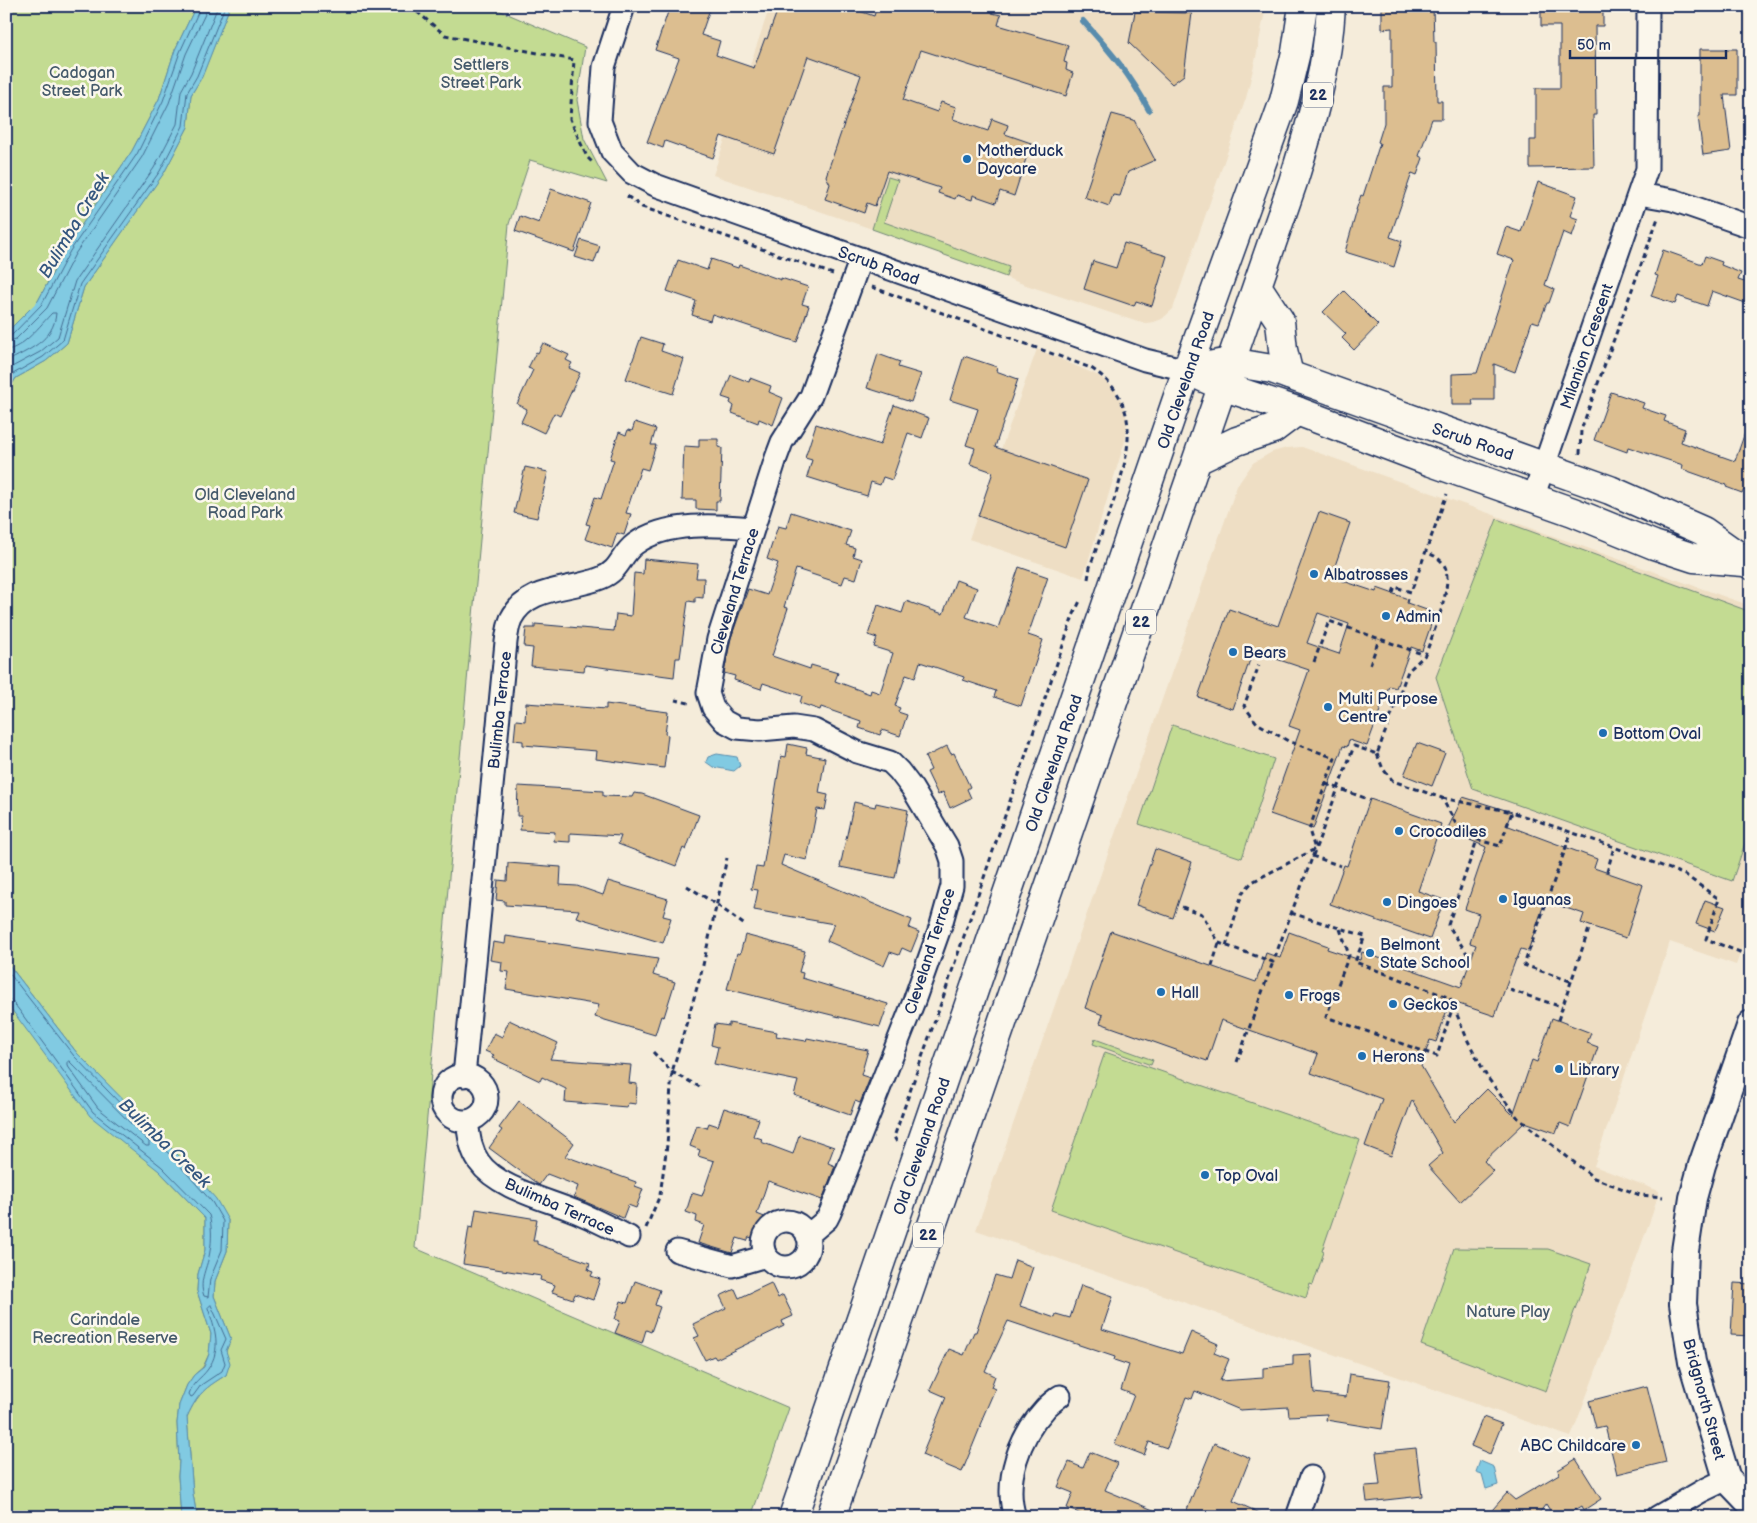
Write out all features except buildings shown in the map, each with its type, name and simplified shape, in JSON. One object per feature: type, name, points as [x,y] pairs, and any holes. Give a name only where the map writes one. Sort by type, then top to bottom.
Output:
[{"type":"main road","name":"Old Cleveland Road","points":[[794,1517],[1187,370],[1284,101],[1296,52],[1303,6]]},
{"type":"main road","name":"22","points":[[831,1517],[1293,182],[1317,102],[1330,28],[1330,6]]},
{"type":"main road","points":[[1256,286],[1280,322],[1283,350],[1289,375]]},
{"type":"main road","name":"Scrub Road","points":[[1187,370],[1226,374],[1263,367],[1289,375],[1610,490],[1703,532],[1748,564]]},
{"type":"main road","name":"Scrub Road","points":[[1226,374],[1297,411],[1431,462],[1612,526],[1654,544],[1694,558],[1748,564]]},
{"type":"main road","points":[[1197,460],[1237,441],[1272,429],[1297,411]]},
{"type":"street","name":"Scrub Road","points":[[624,6],[604,67],[600,121],[612,152],[632,173],[655,185],[1145,360],[1187,370]]},
{"type":"street","name":"Milanion Crescent","points":[[1533,498],[1647,169],[1648,6]]},
{"type":"street","points":[[1639,194],[1673,200],[1751,227]]},
{"type":"street","name":"Cleveland Terrace","points":[[807,1236],[827,1219],[830,1214],[861,1138],[941,925],[952,886],[952,861],[947,846],[912,788],[900,771],[890,762],[857,752],[814,730],[794,727],[760,730],[737,728],[724,721],[713,708],[708,693],[718,639],[782,442],[811,396],[860,258]]},
{"type":"street","name":"Bulimba Terrace","points":[[464,1076],[506,642],[510,621],[520,605],[533,598],[551,590],[600,579],[613,572],[633,545],[650,534],[670,529],[718,525],[753,528]]},
{"type":"street","name":"Bridgnorth Street","points":[[1751,1024],[1702,1165],[1693,1198],[1685,1251],[1683,1304],[1692,1362],[1727,1480],[1751,1504]]},
{"type":"street","points":[[472,1076],[478,1080],[486,1093],[487,1101],[481,1114],[475,1119],[467,1121],[460,1121],[447,1114],[441,1100],[445,1086],[450,1080],[472,1076]]},
{"type":"street","name":"Bulimba Terrace","points":[[467,1121],[470,1145],[479,1162],[495,1177],[520,1191],[575,1211],[629,1237]]},
{"type":"street","points":[[778,1222],[794,1223],[800,1226],[807,1236],[808,1247],[806,1254],[795,1265],[781,1266],[774,1264],[766,1256],[763,1246],[764,1238],[767,1232],[778,1222]]},
{"type":"street","points":[[677,1250],[732,1266],[766,1256]]},
{"type":"street","points":[[1015,1517],[1011,1505],[1012,1471],[1027,1435],[1045,1408],[1060,1396]]},
{"type":"street","points":[[1297,1517],[1311,1477]]},
{"type":"street","points":[[1657,1517],[1702,1490],[1727,1480]]},
{"type":"path","points":[[1579,462],[1581,430],[1660,214]]},
{"type":"path","points":[[1393,594],[1395,587],[1411,592],[1448,492]]},
{"type":"path","points":[[1088,584],[1090,567],[1108,515]]},
{"type":"path","points":[[1426,552],[1438,557],[1446,567],[1448,585],[1425,655],[1408,671],[1377,754],[1383,769],[1393,781],[1442,798],[1512,812],[1614,847],[1685,875],[1719,899],[1706,939],[1745,954]]},
{"type":"path","points":[[894,1137],[1073,616],[1082,597]]},
{"type":"path","points":[[1314,662],[1329,621],[1425,655]]},
{"type":"path","points":[[1370,665],[1379,639]]},
{"type":"path","points":[[1259,665],[1244,706],[1257,722],[1288,741],[1335,758],[1309,830],[1315,850]]},
{"type":"path","points":[[1237,1062],[1354,746],[1377,754]]},
{"type":"path","points":[[1326,784],[1368,799]]},
{"type":"path","points":[[1442,798],[1462,835]]},
{"type":"path","points":[[1442,830],[1500,846],[1512,812]]},
{"type":"path","points":[[1570,981],[1524,965],[1571,833]]},
{"type":"path","points":[[1468,955],[1448,925],[1477,840]]},
{"type":"path","points":[[1607,872],[1614,847]]},
{"type":"path","points":[[1226,946],[1242,894],[1252,882],[1315,850]]},
{"type":"path","points":[[1312,856],[1341,866]]},
{"type":"path","points":[[629,1237],[641,1240],[660,1196],[667,1145],[672,1072],[700,974],[727,858]]},
{"type":"path","points":[[687,886],[746,926]]},
{"type":"path","points":[[1182,907],[1202,914],[1220,943],[1273,962]]},
{"type":"path","points":[[1291,913],[1365,936],[1355,962],[1450,998],[1468,1041],[1487,1077],[1518,1118],[1594,1178],[1640,1195],[1663,1197]]},
{"type":"path","points":[[1558,1020],[1590,926]]},
{"type":"path","points":[[1340,928],[1349,954],[1326,1017],[1437,1056],[1453,1005]]},
{"type":"path","points":[[1212,966],[1220,943]]},
{"type":"path","points":[[1510,990],[1562,1007]]},
{"type":"path","points":[[653,1052],[672,1072],[700,1087]]},
{"type":"shaded area","points":[[770,6],[1266,6],[1246,98],[1173,309],[1162,319],[1154,322],[1138,322],[1026,285],[872,229],[713,175]]},
{"type":"shaded area","points":[[1037,349],[1099,376],[1114,388],[1124,405],[1127,421],[1125,441],[1083,578],[969,539]]},
{"type":"shaded area","name":"Belmont State School","points":[[1302,447],[1751,606],[1751,922],[1736,965],[1670,942],[1594,1166],[1659,1191],[1571,1437],[976,1230],[1237,486],[1253,463],[1272,452]]},
{"type":"green space","name":"Cadogan Street Park","points":[[6,6],[196,6],[175,50],[159,99],[132,151],[66,248],[38,301],[6,333]]},
{"type":"green space","name":"Old Cleveland Road Park","points":[[230,6],[489,6],[585,47],[577,100],[584,139],[607,183],[530,160],[509,224],[415,1248],[789,1408],[751,1517],[197,1517],[193,1494],[187,1417],[203,1392],[226,1375],[226,1351],[231,1339],[214,1296],[215,1281],[227,1251],[228,1220],[118,1095],[77,1053],[6,961],[6,394],[16,378],[46,361],[67,343],[84,287],[165,171],[188,127],[191,95],[202,76]]},
{"type":"green space","points":[[888,177],[898,180],[884,222],[1009,267],[1006,277],[872,229]]},
{"type":"green space","name":"Bottom Oval","points":[[1497,519],[1751,612],[1751,826],[1732,881],[1473,789],[1436,677]]},
{"type":"green space","points":[[1172,725],[1274,759],[1242,858],[1139,824]]},
{"type":"green space","name":"Carindale Recreation Reserve","points":[[6,1002],[159,1171],[205,1218],[205,1250],[198,1274],[197,1291],[211,1334],[209,1354],[203,1367],[187,1385],[179,1405],[177,1423],[181,1517],[6,1517]]},
{"type":"green space","points":[[1095,1039],[1153,1060],[1151,1065],[1093,1044]]},
{"type":"green space","name":"Top Oval","points":[[1105,1052],[1360,1140],[1322,1251],[1324,1252],[1313,1285],[1310,1284],[1306,1298],[1051,1210]]},
{"type":"green space","name":"Nature Play","points":[[1454,1248],[1548,1249],[1591,1264],[1546,1391],[1421,1345]]},
{"type":"water","points":[[196,6],[230,6],[202,77],[191,95],[188,127],[164,173],[84,287],[67,343],[46,361],[16,378],[6,393],[6,333],[38,301],[66,248],[132,151],[159,99],[175,50]]},
{"type":"water","points":[[717,754],[737,757],[740,766],[734,771],[713,767],[706,762],[708,757]]},
{"type":"water","name":"Bulimba Creek","points":[[6,961],[77,1053],[178,1155],[216,1199],[228,1220],[227,1251],[215,1281],[214,1296],[231,1339],[226,1351],[230,1363],[226,1375],[203,1392],[187,1417],[193,1494],[197,1517],[181,1517],[177,1423],[179,1405],[187,1385],[194,1375],[204,1367],[209,1354],[211,1334],[197,1291],[198,1274],[205,1250],[205,1218],[159,1171],[90,1116],[6,1002]]},
{"type":"water","points":[[1480,1461],[1494,1467],[1498,1485],[1486,1489],[1482,1474],[1476,1472]]},
{"type":"waterway","points":[[1083,21],[1119,63],[1149,110]]},
{"type":"place","name":"Motherduck Daycare","points":[[967,159]]},
{"type":"place","name":"Albatrosses","points":[[1314,574]]},
{"type":"place","name":"Admin","points":[[1386,616]]},
{"type":"place","name":"Bears","points":[[1233,652]]},
{"type":"place","name":"Multi Purpose Centre","points":[[1328,707]]},
{"type":"place","name":"Bottom Oval","points":[[1603,733]]},
{"type":"place","name":"Crocodiles","points":[[1399,831]]},
{"type":"place","name":"Iguanas","points":[[1503,899]]},
{"type":"place","name":"Dingoes","points":[[1387,902]]},
{"type":"place","name":"Belmont State School","points":[[1370,953]]},
{"type":"place","name":"Hall","points":[[1161,992]]},
{"type":"place","name":"Frogs","points":[[1289,995]]},
{"type":"place","name":"Geckos","points":[[1393,1004]]},
{"type":"place","name":"Herons","points":[[1362,1056]]},
{"type":"place","name":"Library","points":[[1559,1069]]},
{"type":"place","name":"Top Oval","points":[[1205,1175]]},
{"type":"place","name":"ABC Childcare","points":[[1636,1445]]},
{"type":"park label","name":"Settlers Street Park","points":[[481,73]]}]
